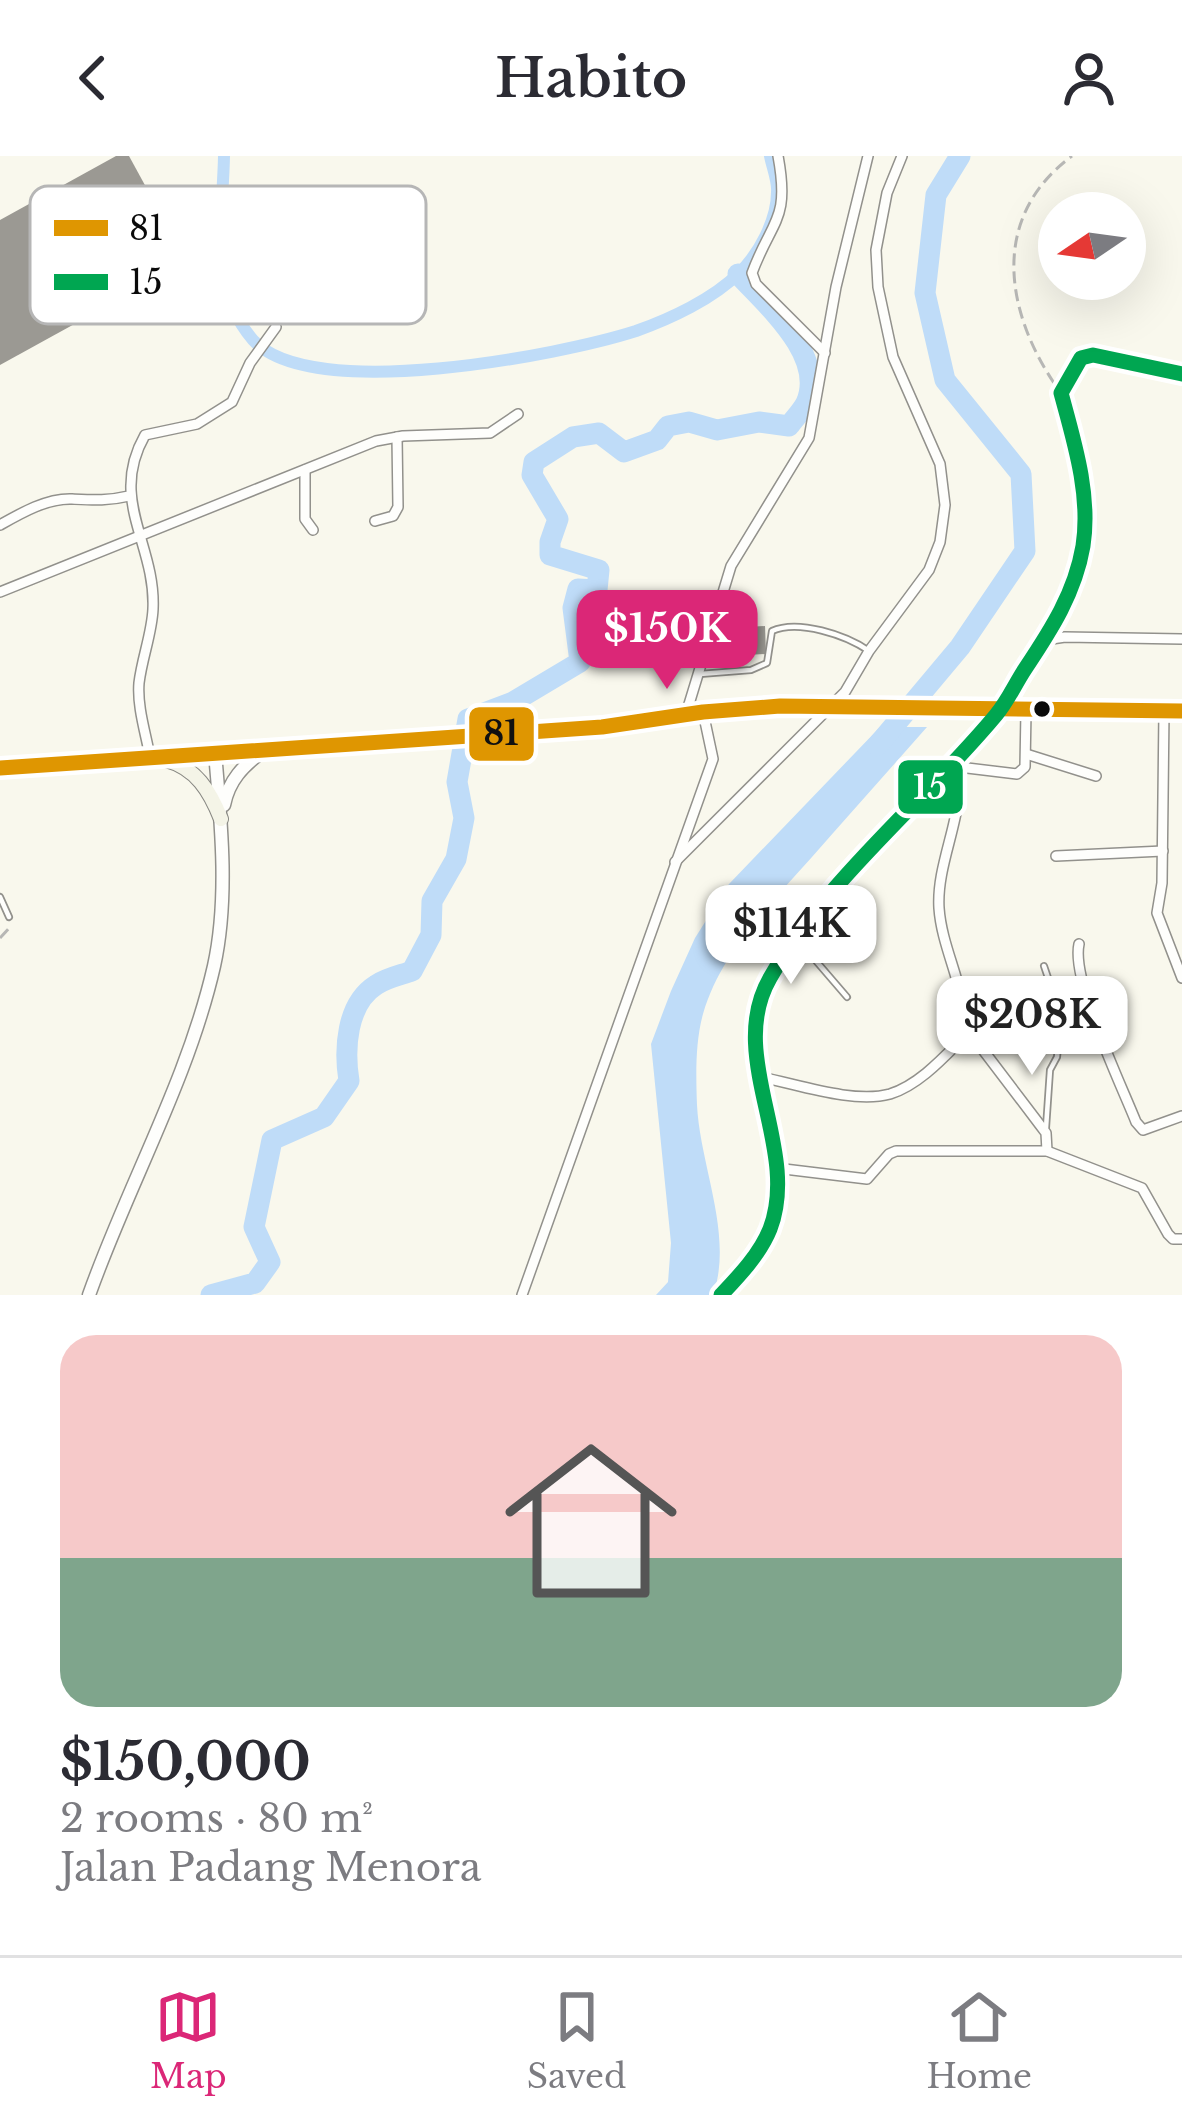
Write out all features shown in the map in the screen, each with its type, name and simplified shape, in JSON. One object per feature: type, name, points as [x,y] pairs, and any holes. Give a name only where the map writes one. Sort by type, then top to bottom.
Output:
[{"type":"main road","points":[[0,768],[602,727],[780,706],[1182,711]]},
{"type":"main road","points":[[150,758],[175,762],[196,775],[212,795],[220,819]]},
{"type":"street","points":[[778,156],[783,190],[780,218],[752,273],[756,284],[825,353]]},
{"type":"street","points":[[686,714],[730,566],[809,438],[836,287],[868,156]]},
{"type":"street","points":[[675,862],[845,692],[928,570],[940,542],[945,505],[940,464],[893,357],[878,287],[876,250],[887,193],[902,156]]},
{"type":"street","points":[[150,758],[139,688],[153,610],[151,578],[129,496],[130,471],[145,435],[197,424],[232,402],[250,363],[276,327]]},
{"type":"street","points":[[721,1295],[761,1247],[771,1226],[778,1189],[754,1030],[765,987],[794,935],[958,763],[1000,711],[1070,596],[1084,543],[1079,459],[1060,393],[1081,358],[1093,356],[1182,374]]},
{"type":"street","points":[[0,592],[397,437],[490,434],[518,413]]},
{"type":"street","points":[[375,520],[393,516],[398,507],[397,437]]},
{"type":"street","points":[[305,470],[305,519],[313,530]]},
{"type":"street","points":[[0,525],[28,509],[70,499],[101,502],[129,496]]},
{"type":"street","points":[[1045,640],[1182,639]]},
{"type":"street","points":[[958,763],[1017,774],[1025,767],[1026,711]]},
{"type":"street","points":[[1164,711],[1157,913],[1182,978]]},
{"type":"street","points":[[522,1295],[713,759],[703,712]]},
{"type":"street","points":[[220,819],[226,791],[242,767],[264,750]]},
{"type":"street","points":[[89,1295],[177,1082],[214,964],[220,819],[214,753]]},
{"type":"street","points":[[1026,754],[1096,776]]},
{"type":"street","points":[[760,1077],[809,1090],[891,1094],[926,1074],[964,1037],[966,1016],[939,906],[959,796],[958,763]]},
{"type":"street","points":[[1056,856],[1162,851]]},
{"type":"street","points":[[1079,944],[1075,961],[1136,1122],[1143,1130],[1182,1116]]},
{"type":"street","points":[[964,1037],[980,1046],[1046,1133],[1047,1151]]},
{"type":"street","points":[[776,1168],[867,1179],[896,1151],[1047,1151],[1142,1188],[1168,1234],[1173,1240],[1182,1239]]},
{"type":"lane","points":[[698,674],[751,670],[767,663],[772,631],[781,627],[818,631],[856,642],[869,651]]},
{"type":"lane","points":[[0,897],[9,917]]},
{"type":"lane","points":[[794,935],[847,997]]},
{"type":"lane","points":[[1044,966],[1061,1016],[1057,1057],[1050,1070],[1046,1133]]},
{"type":"lane","points":[[1061,1016],[1094,1018]]},
{"type":"path","points":[[1060,393],[1034,352],[1015,297],[1012,249],[1027,211],[1054,169],[1072,156]]},
{"type":"path","points":[[0,938],[11,926],[9,917]]},
{"type":"water","points":[[880,727],[927,727],[764,911],[734,949],[711,991],[699,1036],[697,1094],[718,1225],[718,1272],[713,1295],[656,1295],[668,1282],[671,1243],[651,1044],[671,991],[695,938],[729,884]]},
{"type":"building","points":[[116,156],[129,156],[145,186],[62,186]]},
{"type":"building","points":[[30,203],[30,324],[74,324],[0,365],[0,220]]},
{"type":"building","points":[[765,626],[766,654],[729,656],[728,628]]},
{"type":"waterway","points":[[223,186],[224,156]]},
{"type":"waterway","points":[[242,324],[253,340],[283,359],[327,369],[380,372],[497,361],[636,331],[717,291],[753,256],[774,214],[777,192],[770,156]]},
{"type":"waterway","points":[[877,746],[960,647],[1025,551],[1021,474],[945,380],[925,293],[936,195],[960,156]]},
{"type":"waterway","points":[[211,1295],[255,1283],[270,1262],[254,1227],[272,1140],[324,1117],[349,1081],[347,1042],[358,1004],[380,983],[412,971],[431,935],[432,901],[456,859],[464,818],[457,782],[468,719],[513,702],[580,662],[573,608],[578,589],[597,590],[599,570],[550,555],[558,519],[532,475],[534,462],[573,437],[599,433],[624,452],[657,440],[668,426],[689,422],[717,430],[759,422],[789,426],[806,403],[810,385],[801,350],[738,274]]},
{"type":"transit line","name":"15","points":[[721,1295],[761,1247],[777,1198],[777,1167],[755,1039],[758,1008],[770,978],[847,874],[1000,710],[1053,625],[1074,580],[1083,546],[1085,507],[1061,393],[1081,358],[1093,355],[1182,374]]},
{"type":"transit line","name":"81","points":[[0,768],[602,727],[780,706],[1182,711]]}]
